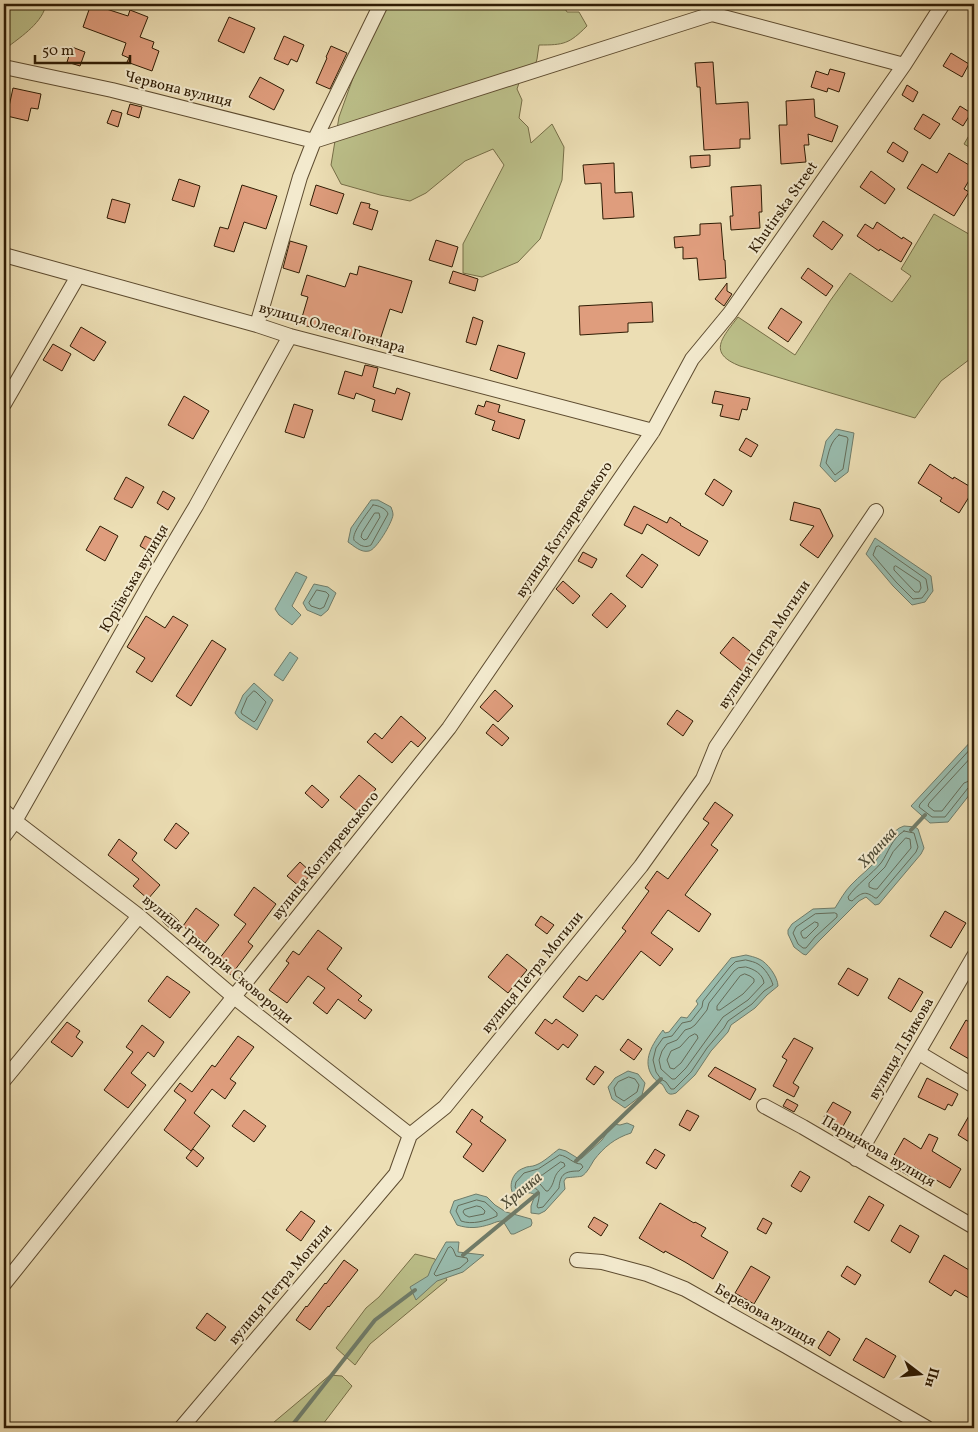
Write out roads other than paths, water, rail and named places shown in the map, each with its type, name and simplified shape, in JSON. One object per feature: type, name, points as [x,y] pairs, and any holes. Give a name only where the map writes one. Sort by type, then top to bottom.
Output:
[{"type":"street","points":[[257,325],[300,177],[314,141],[381,4]]},
{"type":"street","name":"Khutirska Street","points":[[653,431],[692,359],[730,313],[904,65],[943,4]]},
{"type":"street","points":[[314,141],[714,9],[904,65]]},
{"type":"street","name":"Червона вулиця","points":[[4,67],[112,90],[314,141]]},
{"type":"street","name":"вулиця Олеся Гончара","points":[[4,255],[257,325],[290,336],[653,431]]},
{"type":"street","points":[[4,404],[78,276]]},
{"type":"street","name":"Юріївська вулиця","points":[[4,836],[15,822],[196,506],[290,336]]},
{"type":"street","name":"вулиця Котляревського","points":[[4,1284],[449,728],[653,431]]},
{"type":"street","name":"вулиця Петра Могили","points":[[181,1428],[396,1174],[410,1135],[445,1107],[642,866],[703,779],[716,747],[876,511]]},
{"type":"street","name":"вулиця Григорія Сковороди","points":[[4,811],[15,822],[139,916],[234,997],[410,1135]]},
{"type":"street","points":[[4,1080],[139,916]]},
{"type":"street","name":"вулиця Л.Бикова","points":[[856,1159],[974,956]]},
{"type":"street","points":[[919,1053],[974,1086]]},
{"type":"street","name":"Парникова вулиця","points":[[764,1106],[803,1126],[856,1159],[974,1226]]},
{"type":"street","name":"Березова вулиця","points":[[577,1260],[602,1262],[638,1272],[685,1289],[927,1428]]},
{"type":"water","points":[[836,429],[854,433],[848,472],[835,482],[820,466],[826,441]]},
{"type":"water","points":[[371,500],[378,500],[391,507],[393,515],[387,530],[376,546],[369,551],[363,551],[348,542],[351,528]]},
{"type":"water","points":[[875,538],[931,576],[933,591],[925,602],[912,605],[866,554]]},
{"type":"water","points":[[296,572],[307,577],[292,606],[301,615],[292,625],[279,615],[275,609]]},
{"type":"water","points":[[314,584],[328,587],[336,593],[328,610],[321,616],[307,610],[303,603]]},
{"type":"water","points":[[290,652],[298,658],[283,681],[274,675]]},
{"type":"water","points":[[254,683],[273,700],[257,730],[239,718],[235,713],[243,695]]},
{"type":"water","points":[[974,738],[974,789],[948,822],[930,823],[911,806]]},
{"type":"water","points":[[904,826],[918,829],[924,848],[879,904],[875,905],[866,897],[859,901],[806,955],[794,947],[788,934],[792,924],[813,909],[835,908],[849,887],[874,863],[891,835]]},
{"type":"water","points":[[746,955],[757,958],[769,966],[778,982],[778,986],[755,1008],[731,1025],[728,1032],[711,1051],[695,1075],[676,1093],[668,1093],[650,1071],[648,1059],[652,1046],[663,1030],[665,1033],[669,1032],[681,1017],[687,1018],[698,1004],[696,1001],[731,958]]},
{"type":"water","points":[[628,1071],[638,1074],[645,1083],[642,1095],[625,1108],[612,1099],[608,1087],[615,1078]]},
{"type":"water","points":[[627,1123],[634,1126],[631,1133],[615,1140],[606,1147],[582,1176],[566,1178],[564,1181],[565,1189],[545,1211],[539,1214],[531,1213],[531,1206],[535,1195],[533,1194],[525,1193],[515,1197],[511,1184],[514,1176],[520,1170],[539,1164],[559,1149],[579,1159],[582,1158],[602,1140],[613,1124]]},
{"type":"water","points":[[476,1194],[487,1197],[506,1212],[531,1219],[531,1226],[511,1234],[503,1221],[474,1228],[457,1225],[450,1212],[454,1201]]},
{"type":"water","points":[[446,1242],[459,1242],[458,1252],[484,1255],[463,1272],[437,1281],[416,1300],[410,1287],[428,1276]]},
{"type":"waterway","name":"Хранка","points":[[911,830],[925,815]]},
{"type":"waterway","name":"Хранка","points":[[576,1161],[661,1079]]},
{"type":"waterway","name":"Хранка","points":[[463,1255],[538,1193]]},
{"type":"waterway","name":"Хранка","points":[[290,1428],[375,1320],[415,1290]]}]
